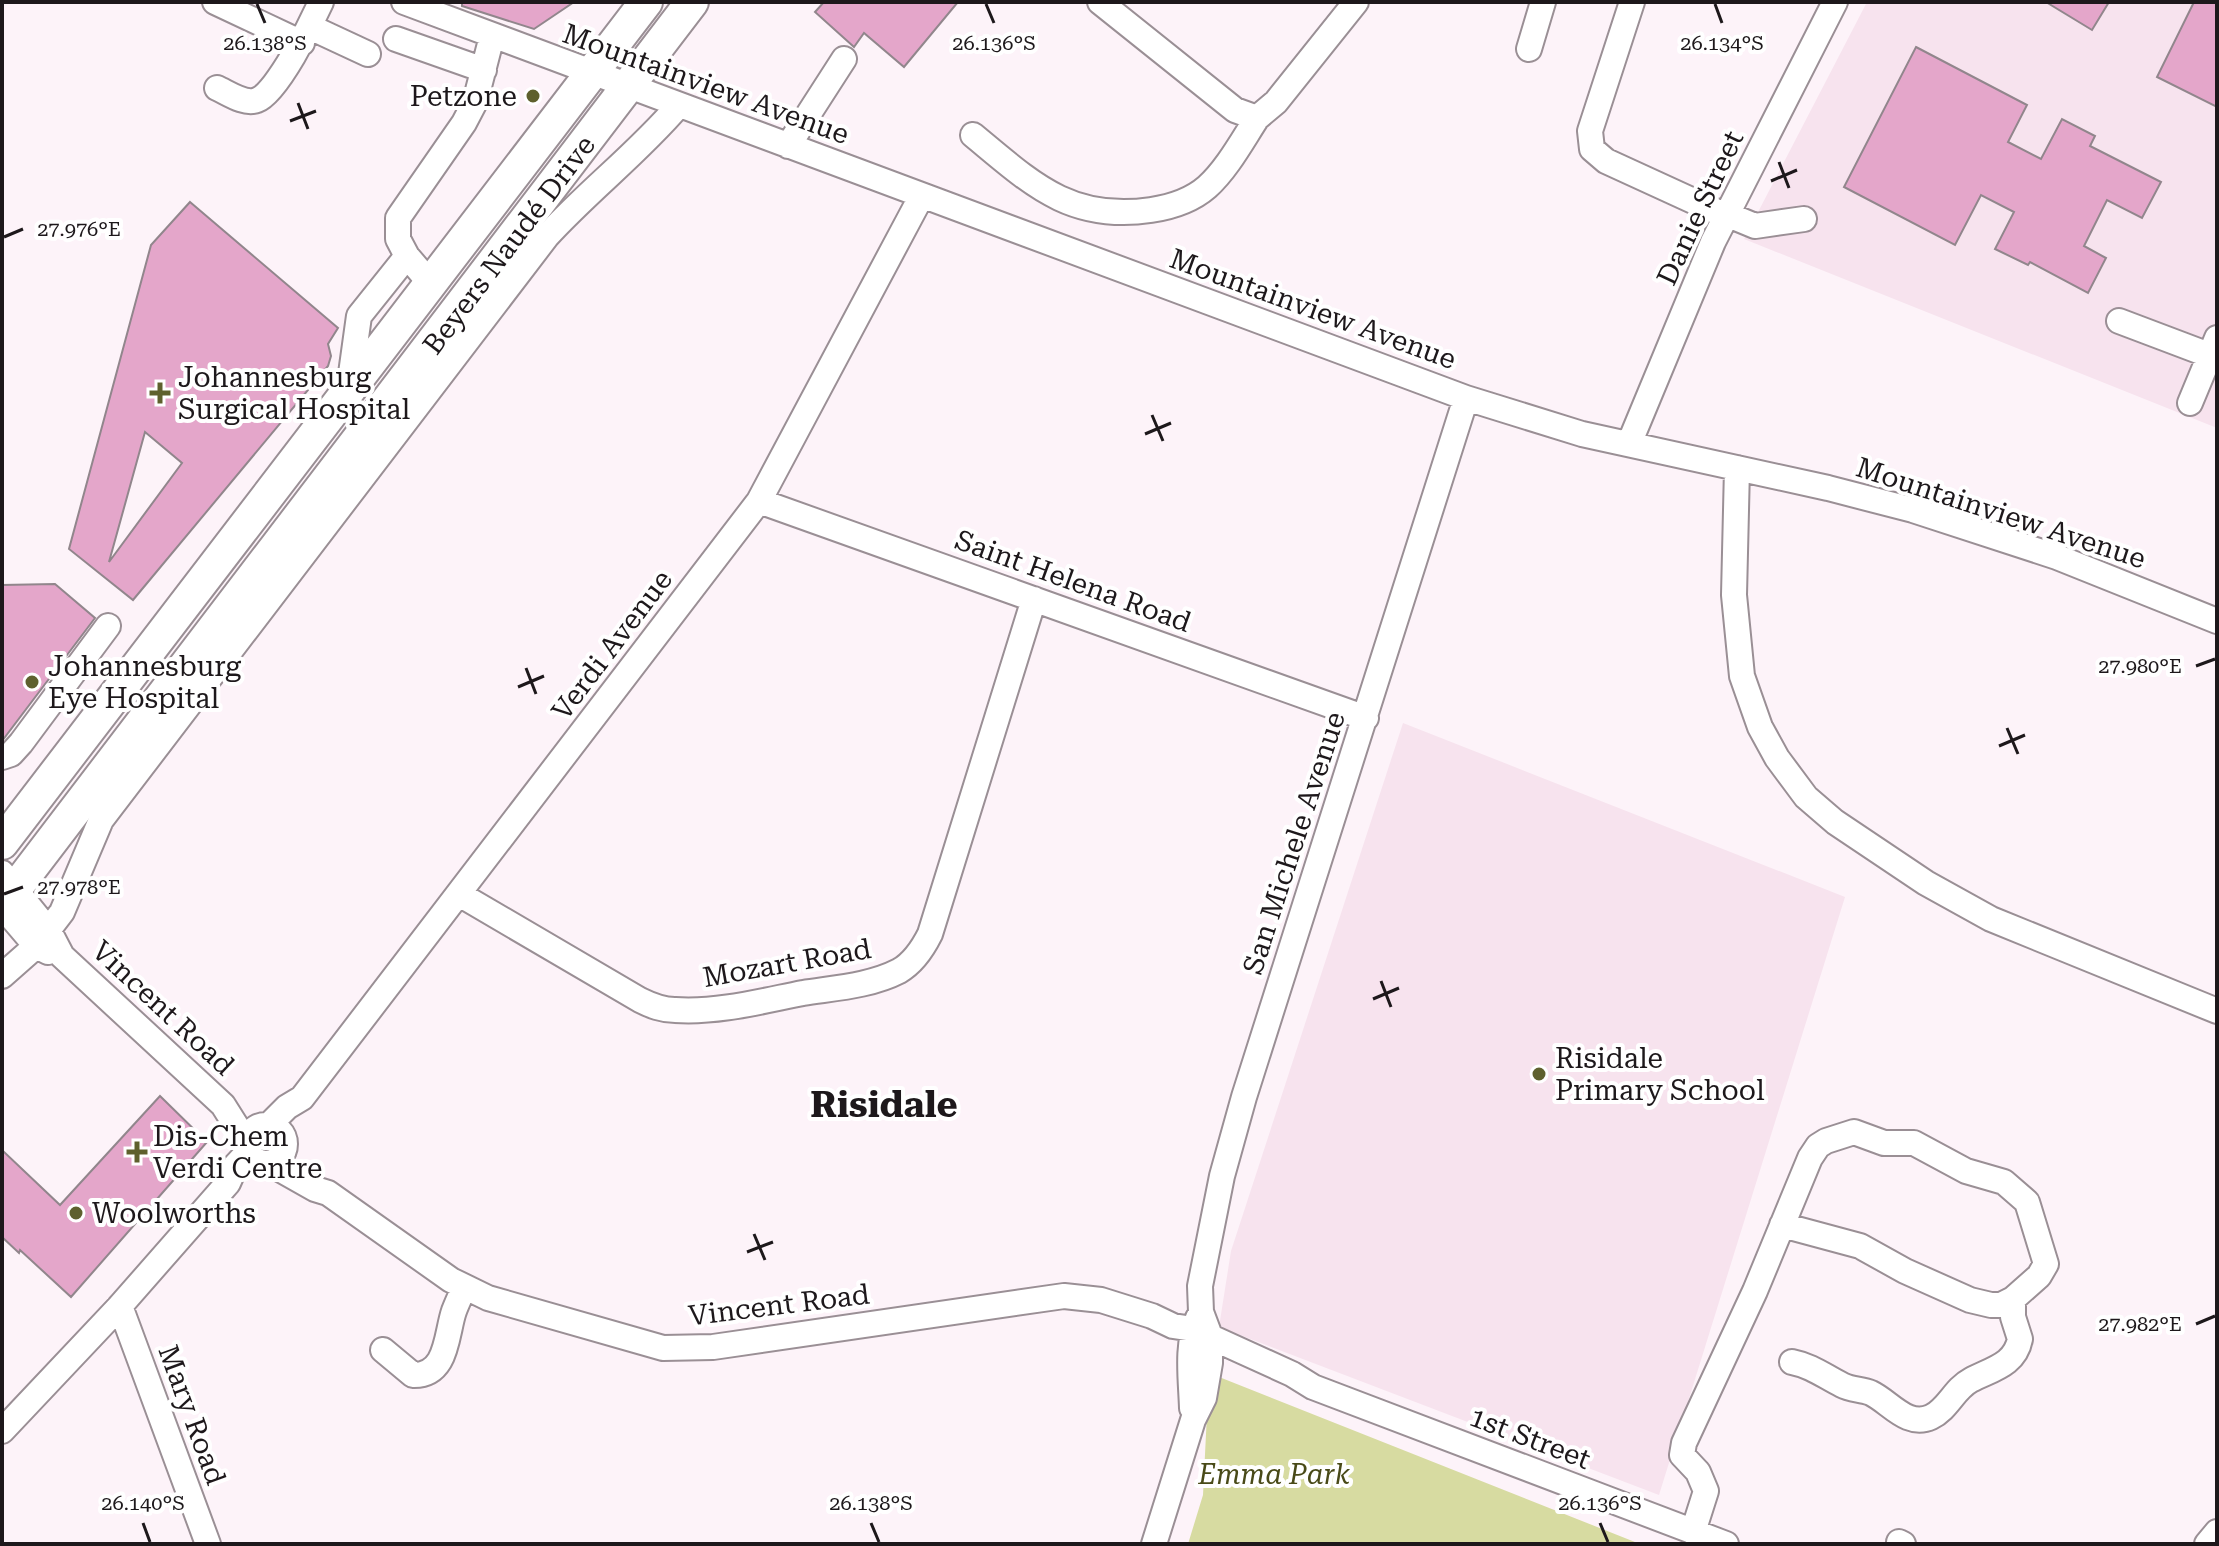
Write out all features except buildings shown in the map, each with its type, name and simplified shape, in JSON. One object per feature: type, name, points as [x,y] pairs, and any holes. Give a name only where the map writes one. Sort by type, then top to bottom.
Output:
[{"type":"main road","name":"Beyers Naudé Drive","points":[[2,843],[646,2]]},
{"type":"main road","name":"Beyers Naudé Drive","points":[[6,894],[692,2]]},
{"type":"street","points":[[215,2],[368,54]]},
{"type":"street","points":[[217,88],[246,101],[256,101],[265,95],[306,35],[321,2]]},
{"type":"street","name":"Mountainview Avenue","points":[[404,2],[440,8],[492,36],[678,106],[725,114],[788,146],[921,197],[1466,398],[1561,429],[1899,507],[2072,563],[2217,621]]},
{"type":"street","points":[[1100,2],[1246,114]]},
{"type":"street","points":[[973,135],[1023,177],[1048,194],[1077,206],[1105,213],[1160,209],[1198,194],[1221,171],[1246,114],[1276,102],[1356,2]]},
{"type":"street","points":[[1529,49],[1543,2]]},
{"type":"street","points":[[1632,2],[1590,131],[1592,149],[1606,161],[1755,226],[1804,219]]},
{"type":"street","name":"Danie Street","points":[[1629,444],[1726,215],[1835,2]]},
{"type":"street","points":[[430,283],[407,256],[398,239],[398,218],[464,123],[475,102],[492,36]]},
{"type":"street","points":[[396,39],[484,70]]},
{"type":"street","points":[[788,146],[844,59]]},
{"type":"street","name":"Beyers Naudé Drive","points":[[2,976],[43,938],[62,912],[94,832],[111,807],[547,236],[582,199],[651,139],[678,106]]},
{"type":"street","name":"Verdi Avenue","points":[[2,1431],[120,1306],[228,1183],[244,1176],[287,1107],[302,1098],[759,501],[921,197]]},
{"type":"street","points":[[349,388],[359,316],[407,256]]},
{"type":"street","points":[[2119,321],[2213,346],[2190,403]]},
{"type":"street","name":"San Michele Avenue","points":[[1154,1544],[1193,1420],[1200,1286],[1222,1176],[1240,1110],[1466,398]]},
{"type":"street","points":[[1737,468],[1734,595],[1742,676],[1760,727],[1777,758],[1806,797],[1835,822],[1926,883],[1991,919],[2217,1011]]},
{"type":"street","name":"Saint Helena Road","points":[[759,501],[1366,718]]},
{"type":"street","name":"Mozart Road","points":[[459,894],[655,1008],[705,1009],[759,1001],[867,982],[902,969],[924,947],[930,934],[1034,599]]},
{"type":"street","points":[[2,757],[11,754],[21,743],[108,626]]},
{"type":"street","points":[[6,894],[43,938]]},
{"type":"street","name":"Vincent Road","points":[[43,938],[315,1189],[328,1193],[464,1287],[513,1306],[663,1348],[713,1347],[1064,1296],[1112,1303],[1196,1333]]},
{"type":"street","points":[[1693,1532],[1706,1491],[1698,1472],[1686,1462],[1682,1452],[1810,1158],[1818,1146],[1854,1132],[1877,1142],[1914,1143],[1966,1171],[2004,1182],[2027,1202],[2046,1264],[2039,1276],[2013,1299],[2001,1305],[1980,1303],[1905,1271],[1860,1246],[1782,1225]]},
{"type":"street","points":[[383,1350],[413,1375],[429,1373],[445,1349],[454,1311],[464,1287]]},
{"type":"street","points":[[1792,1362],[1813,1367],[1842,1386],[1872,1393],[1904,1415],[1916,1420],[1926,1419],[1938,1412],[1966,1382],[2011,1360],[2020,1339],[2013,1317],[2013,1299]]},
{"type":"street","name":"Mary Road","points":[[120,1306],[208,1544]]},
{"type":"street","name":"1st Street","points":[[1196,1333],[1292,1374],[1313,1387],[1726,1544]]},
{"type":"street","points":[[2207,1544],[2217,1532]]},
{"type":"shaded area","points":[[1867,2],[2217,2],[2217,428],[1744,239]]},
{"type":"shaded area","name":"Risidale Primary School","points":[[1403,723],[1845,897],[1659,1495],[1219,1327],[1231,1251]]},
{"type":"green space","name":"Emma Park","points":[[1209,1373],[1640,1544],[1188,1544],[1203,1495]]},
{"type":"place","name":"Petzone","points":[[533,96]]},
{"type":"place","name":"Johannesburg Surgical Hospital","points":[[160,393]]},
{"type":"place","name":"Johannesburg Eye Hospital","points":[[32,682]]},
{"type":"place","name":"Risidale Primary School","points":[[1539,1074]]},
{"type":"place","name":"Dis-Chem Verdi Centre","points":[[137,1152]]},
{"type":"place","name":"Woolworths","points":[[76,1213]]},
{"type":"district","name":"Risidale","points":[[884,1105]]}]
